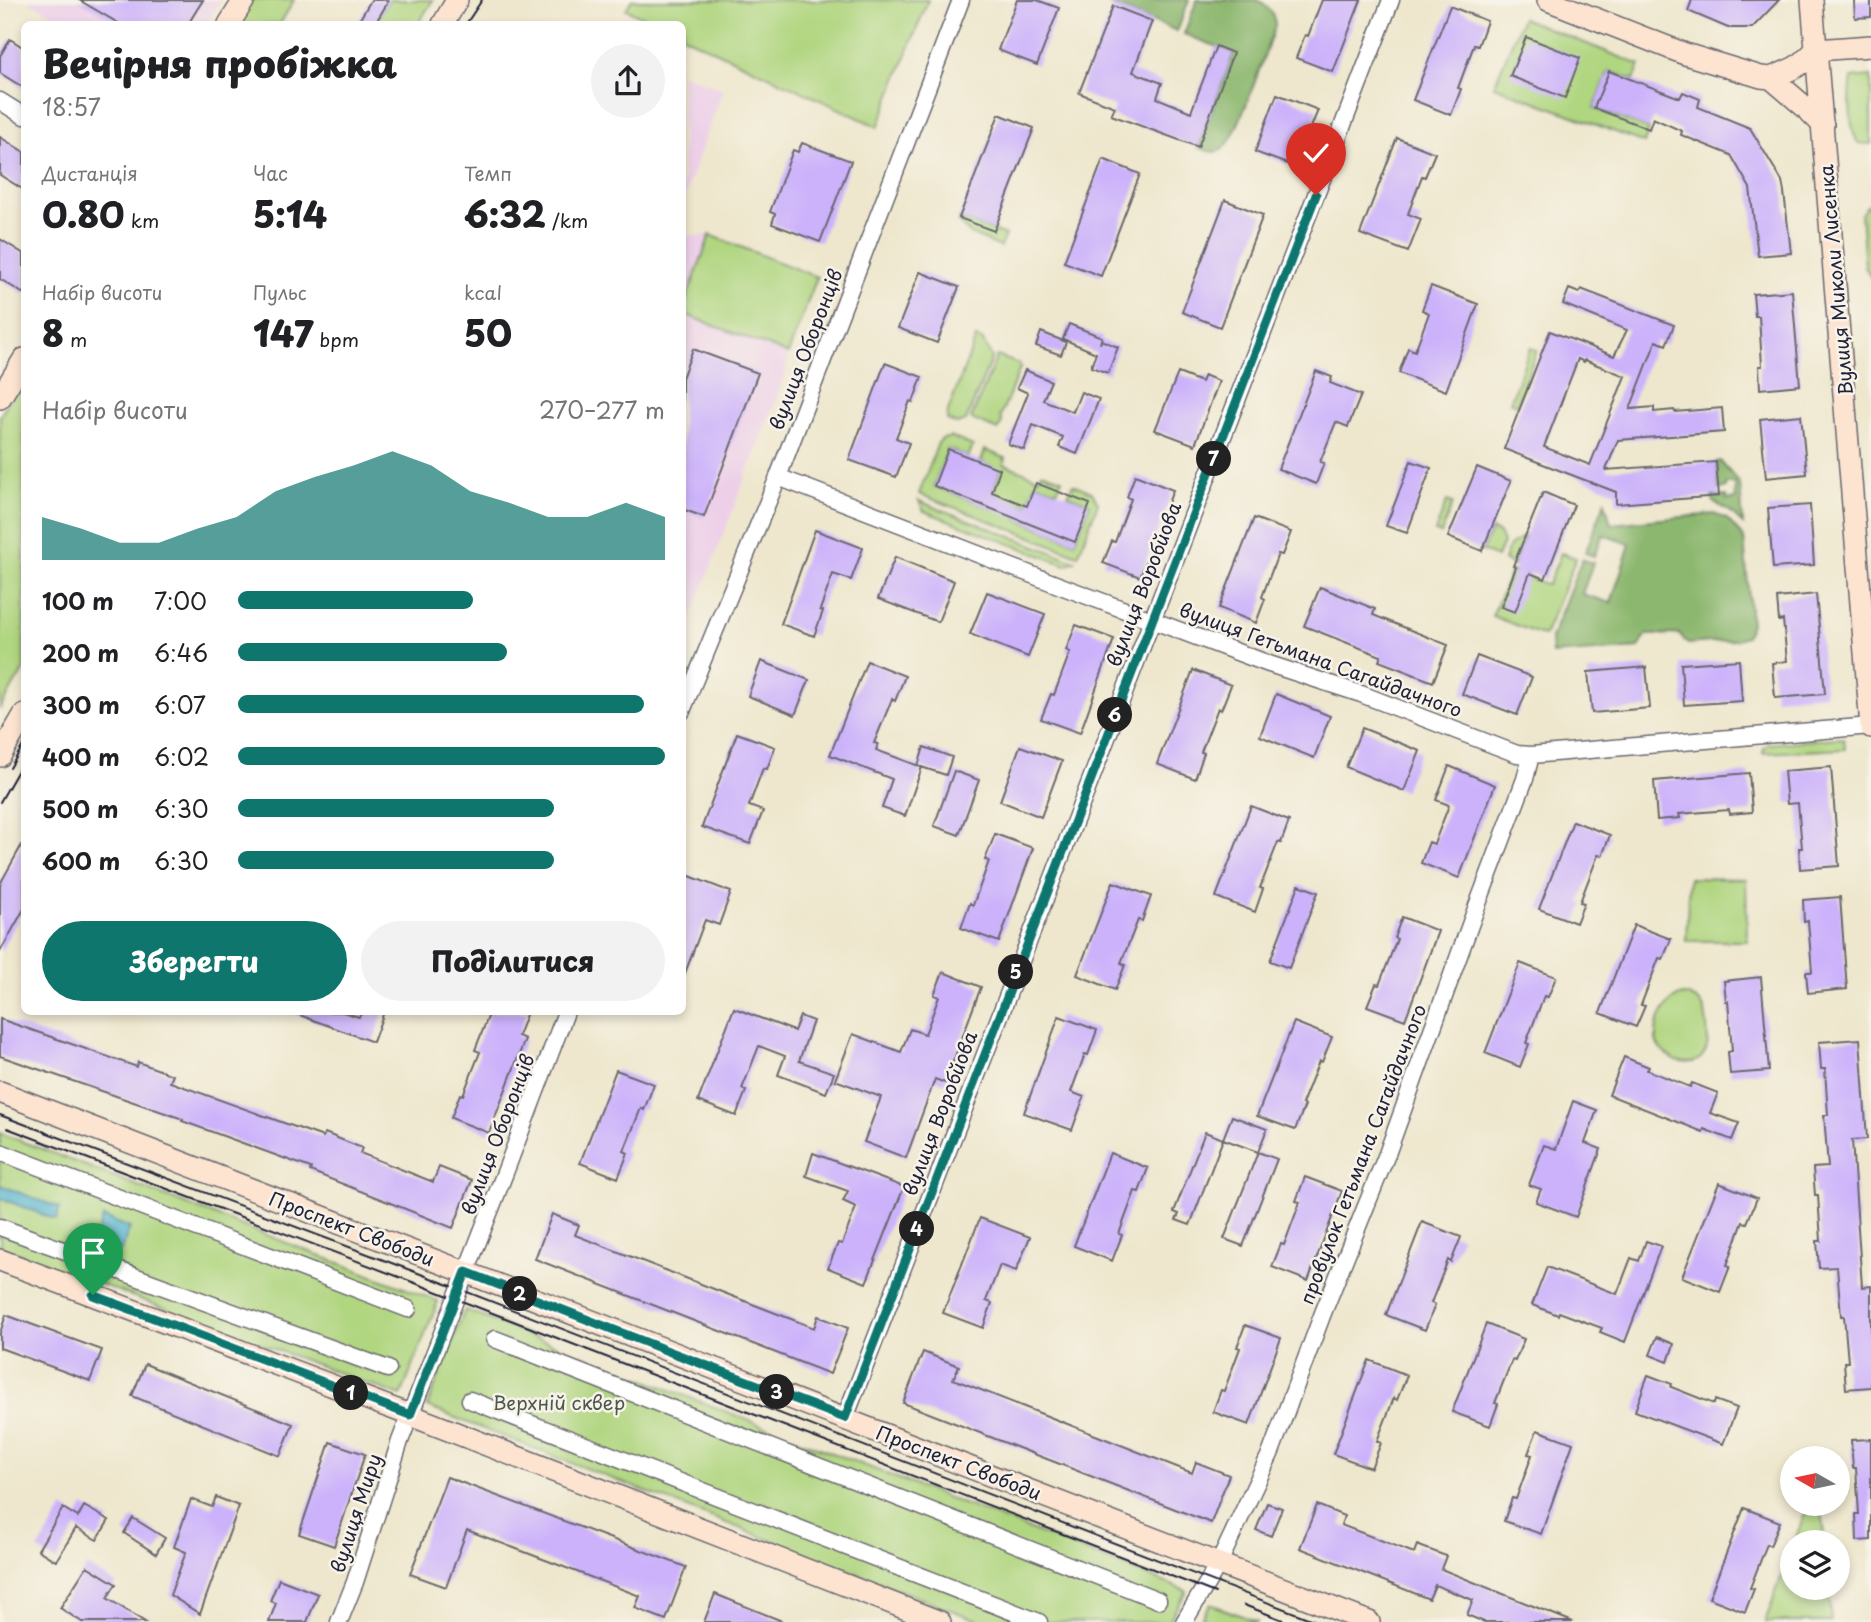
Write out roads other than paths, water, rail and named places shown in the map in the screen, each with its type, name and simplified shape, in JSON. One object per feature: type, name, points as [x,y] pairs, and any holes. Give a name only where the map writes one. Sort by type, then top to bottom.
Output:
[{"type":"main road","points":[[231,21],[244,0]]},
{"type":"main road","points":[[445,21],[457,0]]},
{"type":"main road","points":[[1548,0],[1685,54],[1761,77],[1771,78],[1802,63],[1816,50],[1871,46]]},
{"type":"main road","name":"Вулиця Миколи Лисенка","points":[[1812,0],[1871,727]]},
{"type":"main road","points":[[1771,78],[1822,125]]},
{"type":"main road","points":[[0,398],[21,364]]},
{"type":"main road","points":[[0,756],[21,720]]},
{"type":"main road","name":"Проспект Свободи","points":[[0,1092],[1370,1622]]},
{"type":"main road","points":[[0,1260],[410,1415],[940,1622]]},
{"type":"street","name":"вулиця Оборонців","points":[[686,701],[778,477],[961,0]]},
{"type":"street","name":"вулиця Воробйова","points":[[845,1418],[1391,0]]},
{"type":"street","points":[[0,101],[21,114]]},
{"type":"street","name":"вулиця Гетьмана Сагайдачного","points":[[778,477],[1066,588],[1269,664],[1361,694],[1517,754],[1871,727]]},
{"type":"street","name":"провулок Гетьмана Сагайдачного","points":[[1184,1622],[1219,1563],[1271,1452],[1387,1154],[1525,779],[1531,755]]},
{"type":"street","name":"вулиця Оборонців","points":[[410,1415],[565,1015]]},
{"type":"street","points":[[0,1152],[408,1309]]},
{"type":"street","points":[[0,1227],[388,1369]]},
{"type":"street","points":[[495,1339],[1158,1600]]},
{"type":"street","points":[[470,1400],[1038,1622]]},
{"type":"street","name":"вулиця Миру","points":[[339,1622],[355,1583],[410,1415]]},
{"type":"water","points":[[0,1185],[60,1208],[56,1220],[0,1198]]},
{"type":"water","points":[[103,1217],[130,1228],[121,1251],[94,1240]]},
{"type":"tram line","points":[[468,21],[482,0]]},
{"type":"tram line","points":[[10,768],[21,749]]},
{"type":"tram line","points":[[0,802],[21,765]]},
{"type":"tram line","points":[[0,1115],[418,1273],[1318,1622]]},
{"type":"tram line","points":[[7,1128],[1215,1593]]},
{"type":"tram line","points":[[1244,1605],[1288,1622]]},
{"type":"park label","name":"Верхній сквер","points":[[559,1402]]}]
